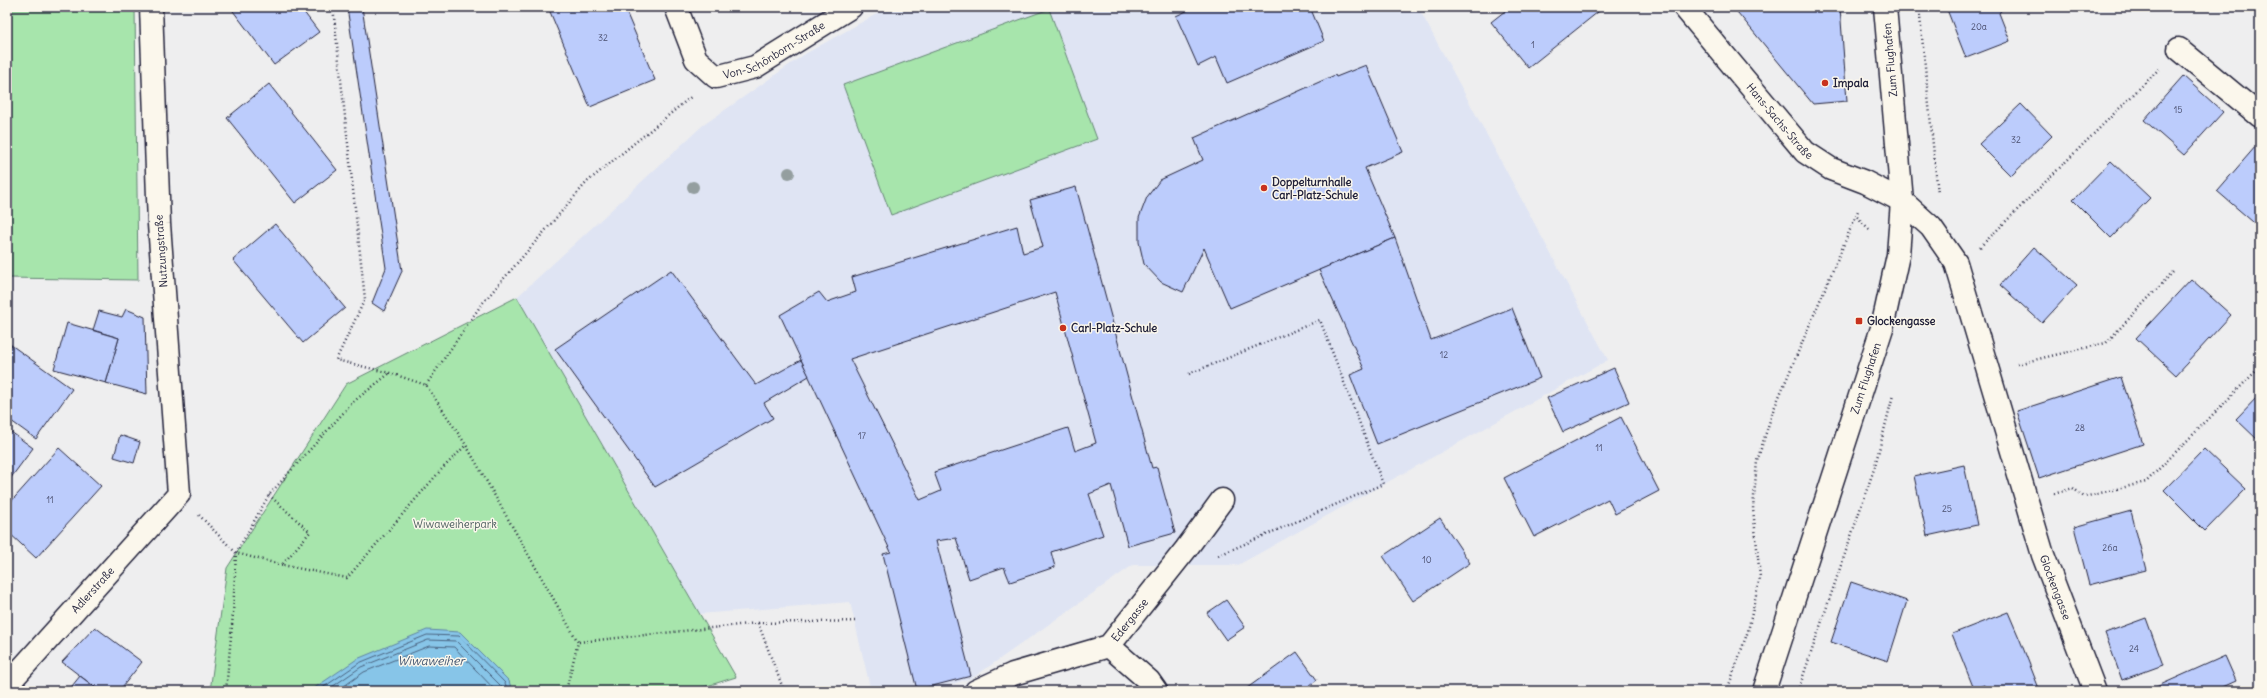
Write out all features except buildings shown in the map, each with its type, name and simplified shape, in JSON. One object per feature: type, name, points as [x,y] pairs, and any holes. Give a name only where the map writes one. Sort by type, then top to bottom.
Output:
[{"type":"street","name":"Nutzungstraße","points":[[151,7],[159,224],[179,494]]},
{"type":"street","points":[[676,7],[696,59],[716,77]]},
{"type":"street","name":"Von-Schönborn-Straße","points":[[716,77],[755,67],[851,7]]},
{"type":"street","name":"Hans-Sachs-Straße","points":[[1684,7],[1805,152],[1831,169],[1865,182],[1902,201]]},
{"type":"street","name":"Zum Flughafen","points":[[1764,691],[1882,328],[1898,254],[1902,201],[1885,7]]},
{"type":"street","points":[[2179,48],[2260,116]]},
{"type":"street","name":"Glockengasse","points":[[1902,201],[1931,226],[1956,263],[2043,555],[2095,691]]},
{"type":"street","name":"Adlerstraße","points":[[7,685],[179,494]]},
{"type":"street","name":"Edergasse","points":[[976,691],[1013,674],[1109,646],[1186,550],[1222,500]]},
{"type":"street","points":[[1109,646],[1149,681],[1156,691]]},
{"type":"path","points":[[333,7],[365,298],[336,360],[390,373],[426,385],[466,445],[578,642],[566,691]]},
{"type":"path","points":[[1919,7],[1938,194],[1931,226]]},
{"type":"path","points":[[1956,263],[1978,249],[2179,48]]},
{"type":"path","points":[[426,385],[481,305],[587,182],[716,77]]},
{"type":"path","points":[[1727,691],[1748,631],[1760,577],[1753,509],[1757,461],[1773,411],[1857,217],[1865,182]]},
{"type":"path","points":[[2032,360],[2106,343],[2174,272]]},
{"type":"path","points":[[1186,550],[1219,556],[1383,484],[1320,320],[1189,374]]},
{"type":"path","points":[[2073,488],[2084,497],[2146,482],[2258,369]]},
{"type":"path","points":[[226,691],[233,614],[236,553],[269,495],[353,402],[390,373]]},
{"type":"path","points":[[1798,691],[1872,473],[1895,389]]},
{"type":"path","points":[[179,494],[236,553],[282,565],[347,578],[441,470],[466,445]]},
{"type":"path","points":[[269,495],[310,532],[282,565]]},
{"type":"path","points":[[578,642],[758,623],[858,621]]},
{"type":"path","points":[[758,623],[784,691]]},
{"type":"path","points":[[1071,691],[1101,691]]},
{"type":"shaded area","name":"Carl-Platz-Schule","points":[[889,7],[1418,7],[1608,360],[1238,565],[1133,565],[974,677],[932,691],[871,691],[850,602],[699,614],[517,297],[702,126],[805,54]]},
{"type":"green space","points":[[7,7],[135,7],[138,280],[7,278]]},
{"type":"green space","points":[[1049,9],[1097,139],[891,215],[843,85]]},
{"type":"green space","name":"Wiwaweiherpark","points":[[517,297],[736,677],[691,691],[210,691],[227,568],[346,384]]},
{"type":"water","name":"Wiwaweiher","points":[[427,630],[460,632],[509,681],[512,691],[310,691],[357,659]]},
{"type":"place","name":"Impala","points":[[1825,83]]},
{"type":"place","name":"Doppelturnhalle Carl-Platz-Schule","points":[[1264,188]]},
{"type":"place","name":"Glockengasse","points":[[1859,321]]},
{"type":"place","name":"Carl-Platz-Schule","points":[[1063,328]]}]
